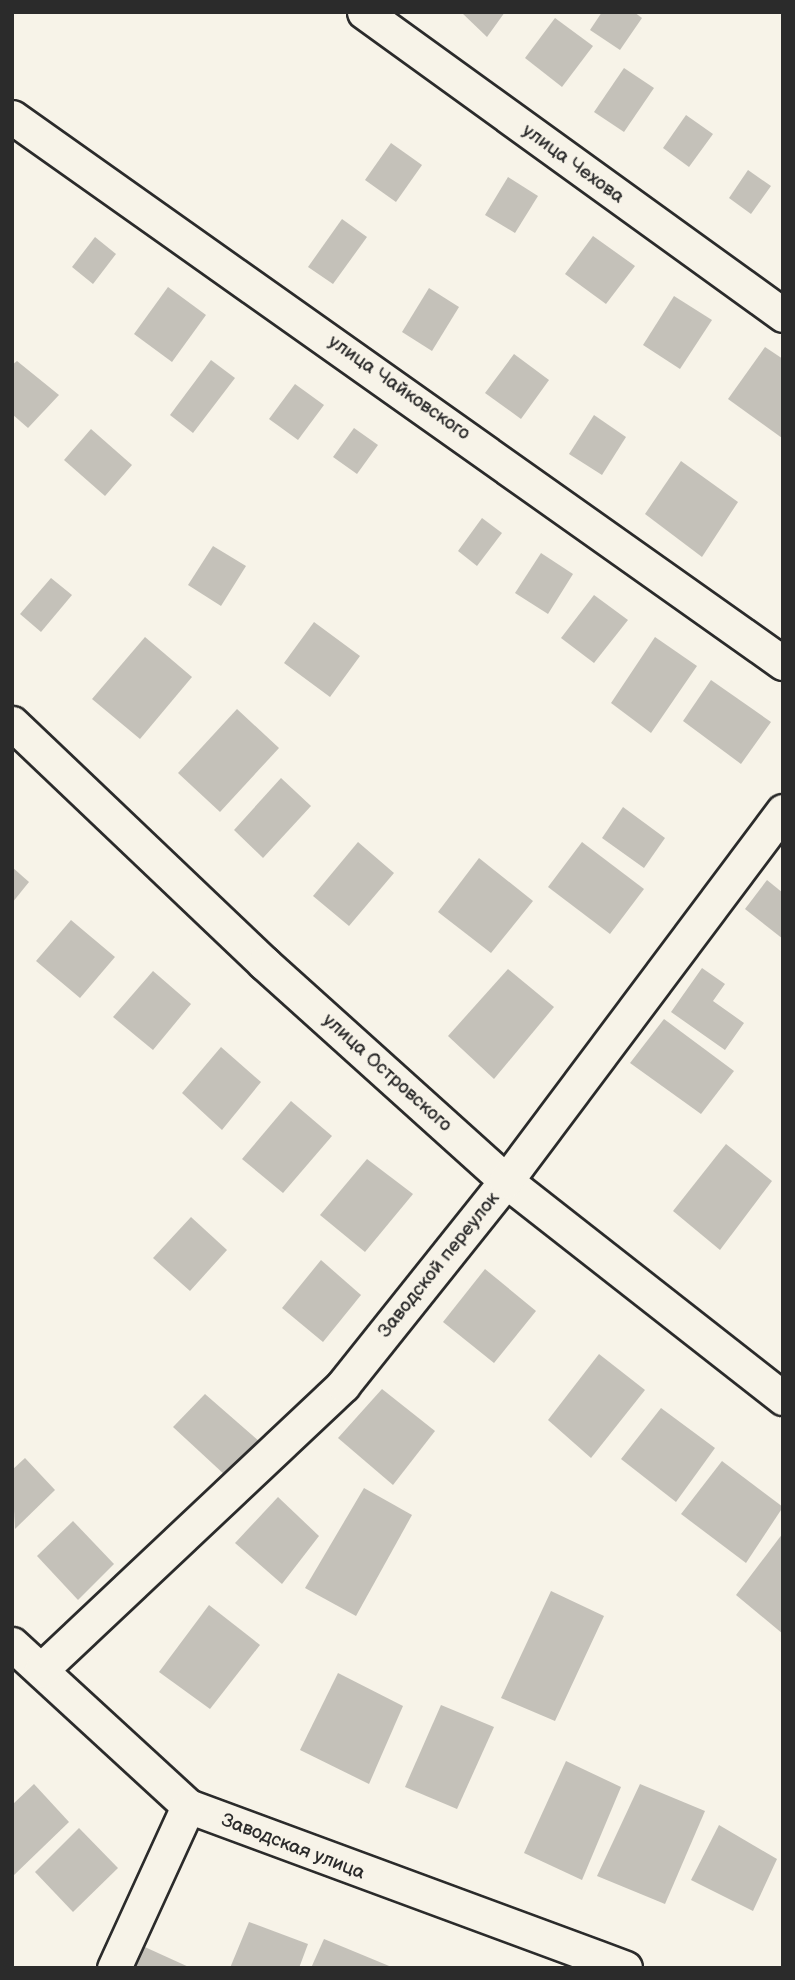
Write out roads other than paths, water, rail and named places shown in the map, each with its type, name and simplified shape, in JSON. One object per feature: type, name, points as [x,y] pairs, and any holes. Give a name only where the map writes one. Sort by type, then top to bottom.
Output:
[{"type":"street","name":"улица Чехова","points":[[364,12],[783,315]]},
{"type":"street","name":"улица Чайковского","points":[[12,117],[783,663]]},
{"type":"street","name":"улица Островского","points":[[12,723],[264,963],[506,1181],[783,1398]]},
{"type":"street","name":"Заводской переулок","points":[[41,1670],[343,1385],[506,1181],[783,811]]},
{"type":"street","name":"Заводская улица","points":[[12,1644],[188,1806],[625,1968]]},
{"type":"street","points":[[114,1968],[188,1806]]}]
